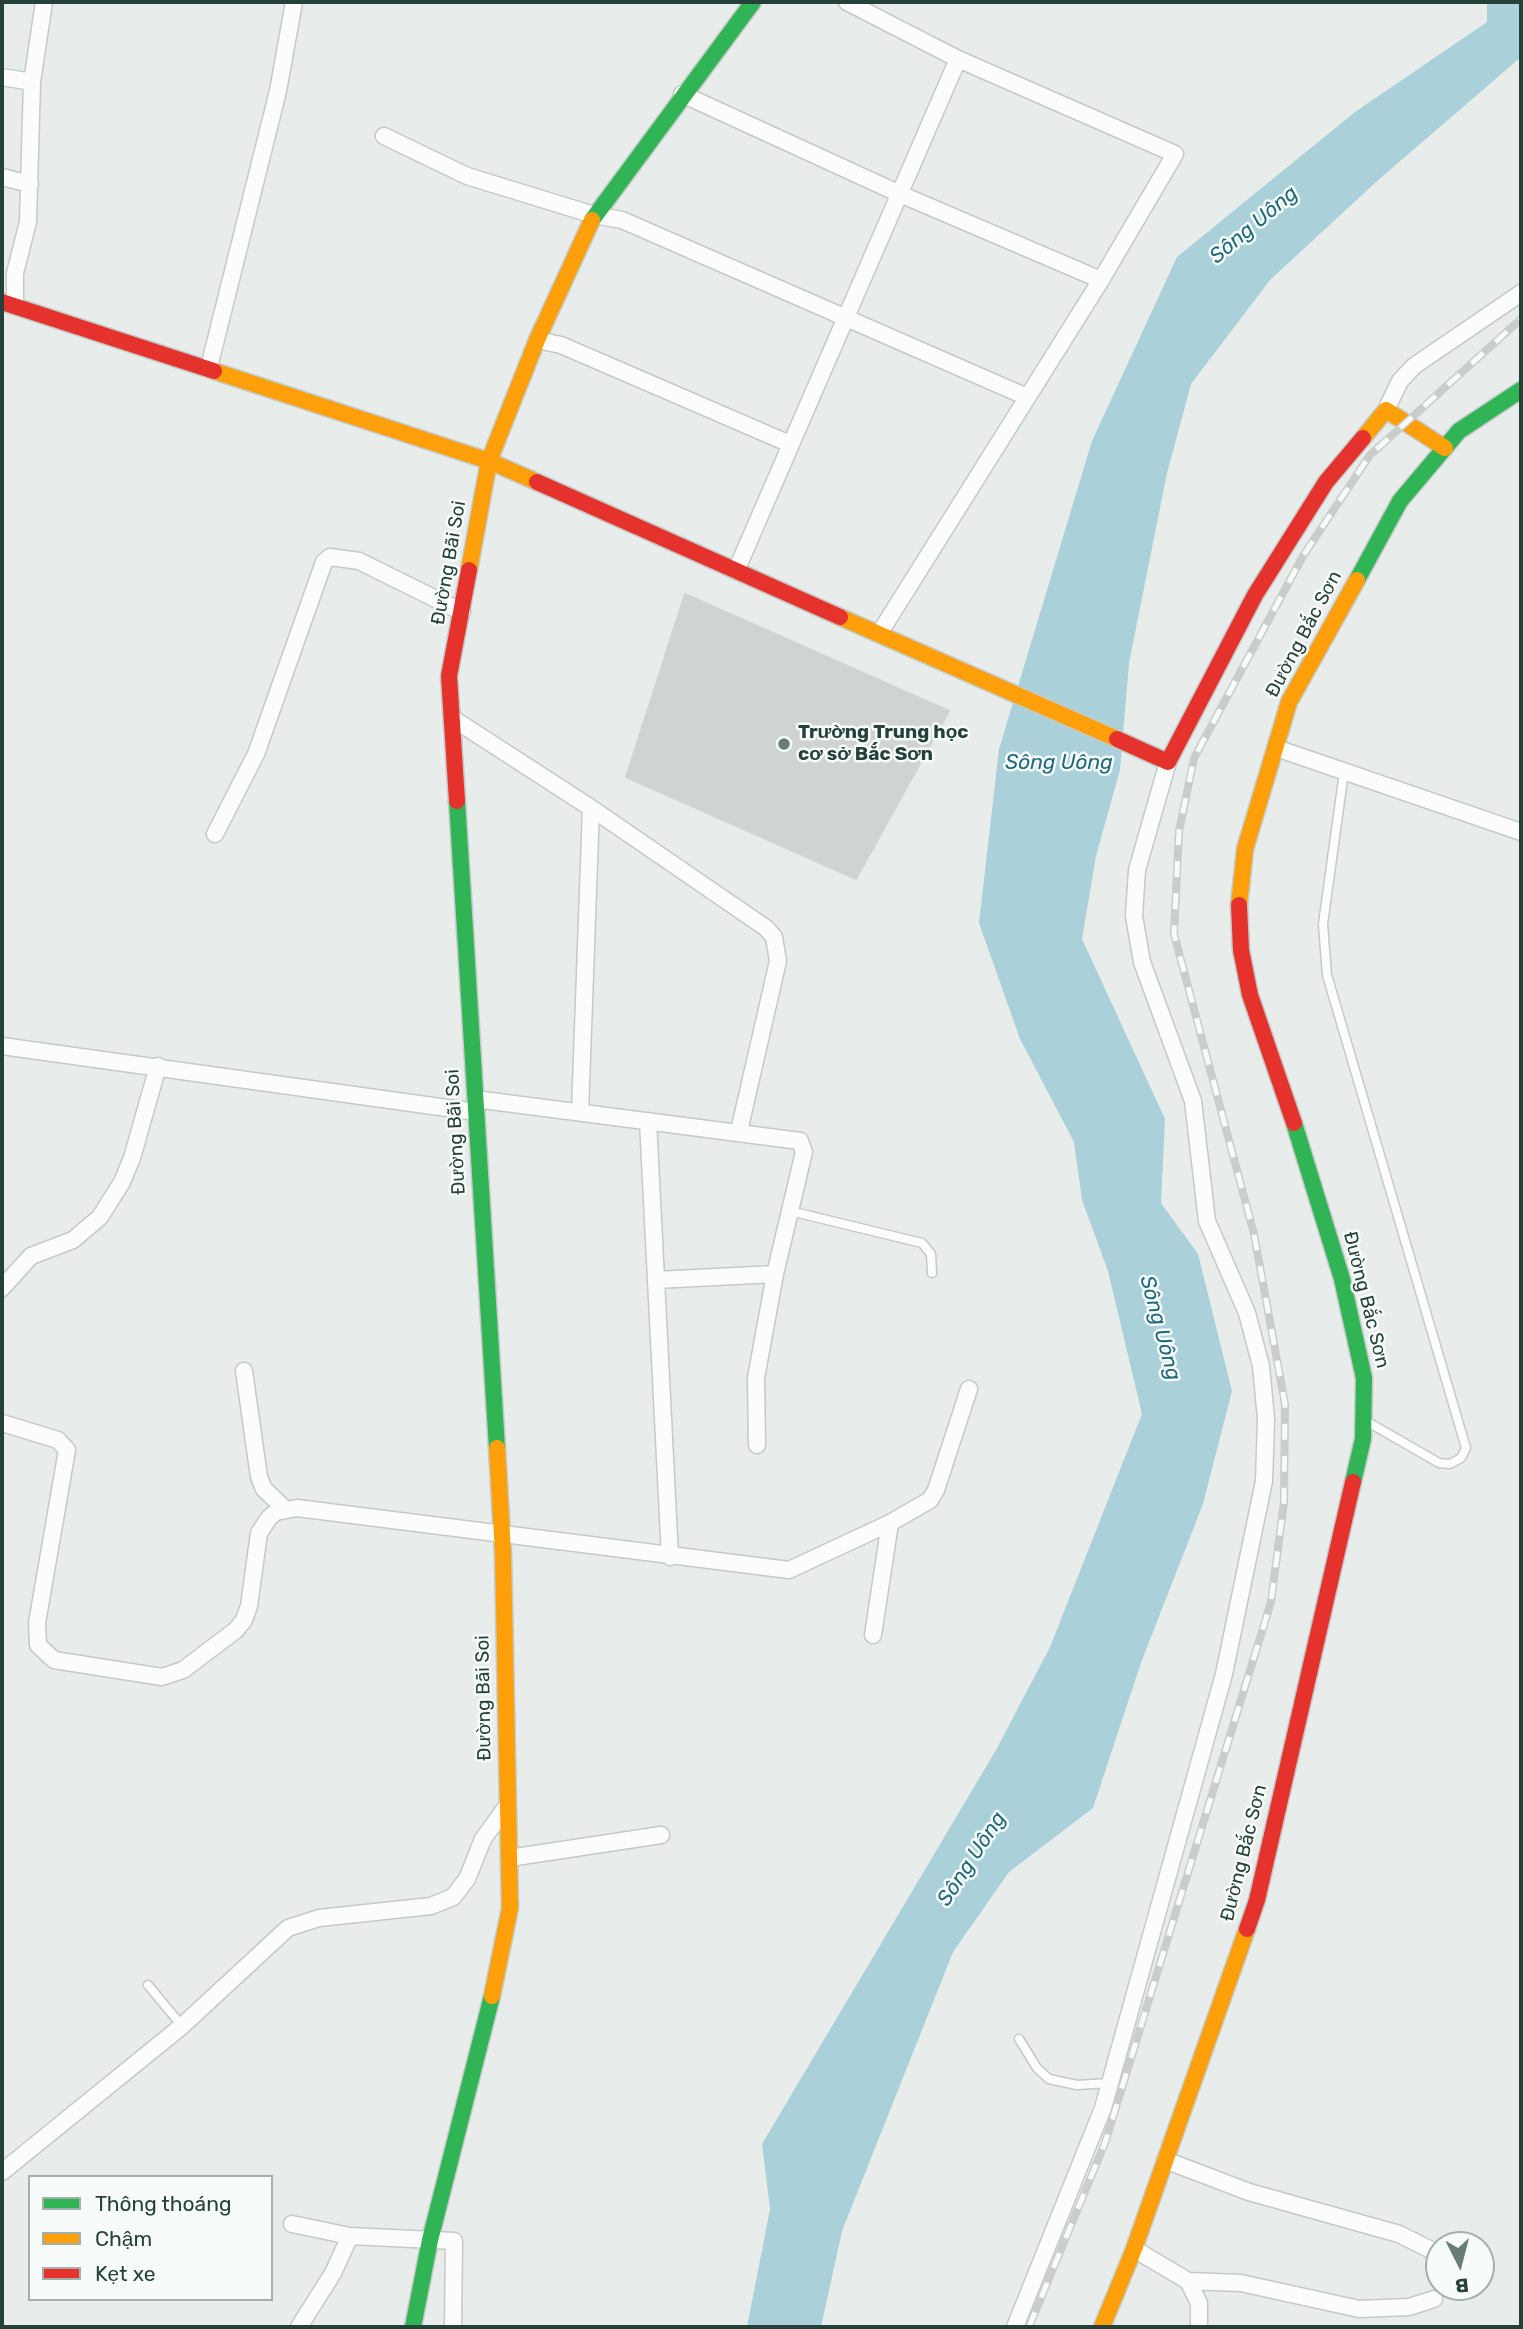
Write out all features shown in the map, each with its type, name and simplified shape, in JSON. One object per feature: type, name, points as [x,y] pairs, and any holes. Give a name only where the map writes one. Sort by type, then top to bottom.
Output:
[{"type":"main road","name":"Đường Bãi Soi","points":[[413,2327],[430,2240],[508,1932],[510,1908],[502,1532],[449,676],[489,461],[537,340],[594,215],[682,94],[754,2]]},
{"type":"main road","points":[[8,304],[489,461],[1161,759],[1255,595],[1326,482],[1387,410],[1444,448]]},
{"type":"main road","name":"Đường Bắc Sơn","points":[[1102,2327],[1134,2249],[1257,1900],[1363,1439],[1364,1378],[1342,1279],[1282,1083],[1250,995],[1241,950],[1238,904],[1245,849],[1289,702],[1400,501],[1459,431],[1521,390]]},
{"type":"street","points":[[8,304],[28,222],[32,82],[44,2]]},
{"type":"street","points":[[209,368],[278,91],[295,2]]},
{"type":"street","points":[[847,2],[958,59],[1175,154],[1101,280],[879,634]]},
{"type":"street","points":[[736,571],[958,59]]},
{"type":"street","points":[[2,77],[32,82]]},
{"type":"street","points":[[682,94],[901,194],[1101,280]]},
{"type":"street","points":[[384,136],[467,176],[594,215],[622,220],[1027,397]]},
{"type":"street","points":[[2,177],[30,184]]},
{"type":"street","points":[[1387,410],[1400,381],[1414,366],[1521,293]]},
{"type":"street","points":[[537,340],[561,345],[790,444]]},
{"type":"street","points":[[215,834],[257,754],[324,562],[330,557],[359,561],[461,612]]},
{"type":"street","points":[[452,718],[591,808],[766,928],[774,937],[778,961],[739,1131]]},
{"type":"street","points":[[1276,748],[1521,832]]},
{"type":"street","points":[[1015,2327],[1103,2108],[1224,1674],[1264,1480],[1266,1419],[1261,1366],[1247,1313],[1207,1221],[1193,1101],[1142,962],[1134,916],[1137,870],[1161,759]]},
{"type":"street","points":[[580,1112],[591,808]]},
{"type":"street","points":[[2,1046],[475,1106],[580,1112],[796,1139],[804,1146],[775,1274],[756,1378],[757,1445]]},
{"type":"street","points":[[2,1289],[31,1256],[73,1240],[100,1217],[122,1182],[132,1158],[158,1066]]},
{"type":"street","points":[[648,1121],[670,1557]]},
{"type":"street","points":[[656,1280],[775,1274]]},
{"type":"street","points":[[244,1371],[259,1477],[264,1489],[285,1509]]},
{"type":"street","points":[[2,1423],[58,1440],[67,1450],[37,1623],[38,1645],[54,1660],[162,1677],[183,1670],[236,1630],[244,1620],[249,1606],[260,1534],[269,1518],[285,1509],[502,1532],[670,1557],[789,1570],[922,1506],[936,1490],[969,1389]]},
{"type":"street","points":[[873,1636],[890,1523]]},
{"type":"street","points":[[2,2172],[182,2026],[288,1928],[319,1918],[431,1906],[453,1897],[467,1879],[483,1839],[507,1806]]},
{"type":"street","points":[[509,1858],[661,1835]]},
{"type":"street","points":[[1165,2160],[1249,2192],[1399,2234],[1425,2246]]},
{"type":"street","points":[[292,2224],[350,2236],[454,2241],[453,2327]]},
{"type":"street","points":[[299,2327],[333,2273],[350,2236]]},
{"type":"street","points":[[1134,2249],[1188,2281],[1241,2284],[1281,2290],[1359,2309],[1409,2307],[1428,2301]]},
{"type":"street","points":[[1188,2281],[1199,2303],[1199,2327]]},
{"type":"lane","points":[[1344,772],[1323,924],[1327,975],[1466,1448],[1461,1458],[1450,1464],[1439,1463],[1364,1419]]},
{"type":"lane","points":[[790,1211],[922,1242],[931,1254],[932,1273]]},
{"type":"lane","points":[[148,1985],[182,2026]]},
{"type":"lane","points":[[1019,2039],[1037,2068],[1048,2079],[1077,2085],[1110,2083]]},
{"type":"water","name":"Sông Uông","points":[[1487,2],[1521,2],[1521,57],[1376,182],[1270,280],[1191,384],[1167,473],[1129,663],[1120,770],[1096,856],[1082,939],[1165,1119],[1161,1203],[1198,1254],[1232,1391],[1203,1504],[1142,1660],[1093,1808],[1009,1872],[953,1952],[842,2231],[821,2327],[747,2327],[770,2209],[762,2144],[996,1750],[1050,1647],[1142,1414],[1108,1271],[1082,1200],[1074,1142],[1020,1039],[979,923],[999,749],[1092,441],[1177,257],[1355,112],[1487,22]]},
{"type":"building","name":"Trường Trung học cơ sở Bắc Sơn","points":[[685,594],[949,711],[856,879],[626,777]]},
{"type":"railway","points":[[1029,2327],[1105,2143],[1271,1602],[1284,1502],[1285,1404],[1254,1234],[1174,934],[1179,831],[1194,758],[1303,556],[1370,455],[1521,319]]},
{"type":"traffic: fast","points":[[592,220],[753,2]]},
{"type":"traffic: fast","points":[[1357,580],[1400,501],[1459,431],[1521,390]]},
{"type":"traffic: fast","points":[[457,801],[497,1448]]},
{"type":"traffic: fast","points":[[1294,1123],[1342,1279],[1364,1378],[1363,1439],[1353,1482]]},
{"type":"traffic: fast","points":[[413,2327],[430,2240],[492,1996]]},
{"type":"traffic: slow","points":[[469,570],[489,461],[537,340],[592,220]]},
{"type":"traffic: slow","points":[[214,371],[489,461],[537,482]]},
{"type":"traffic: slow","points":[[1363,438],[1386,410],[1445,448]]},
{"type":"traffic: slow","points":[[1239,905],[1245,849],[1289,702],[1357,580]]},
{"type":"traffic: slow","points":[[840,617],[1117,739]]},
{"type":"traffic: slow","points":[[492,1996],[510,1908],[503,1553],[497,1448]]},
{"type":"traffic: slow","points":[[1102,2327],[1134,2249],[1247,1929]]},
{"type":"traffic: jam","points":[[2,302],[214,371]]},
{"type":"traffic: jam","points":[[1117,739],[1168,762],[1255,595],[1326,482],[1363,438]]},
{"type":"traffic: jam","points":[[537,482],[840,617]]},
{"type":"traffic: jam","points":[[457,801],[449,676],[469,570]]},
{"type":"traffic: jam","points":[[1239,905],[1241,950],[1250,995],[1294,1123]]},
{"type":"traffic: jam","points":[[1247,1929],[1257,1900],[1353,1482]]},
{"type":"place","name":"Trường Trung học cơ sở Bắc Sơn","points":[[784,744]]}]
